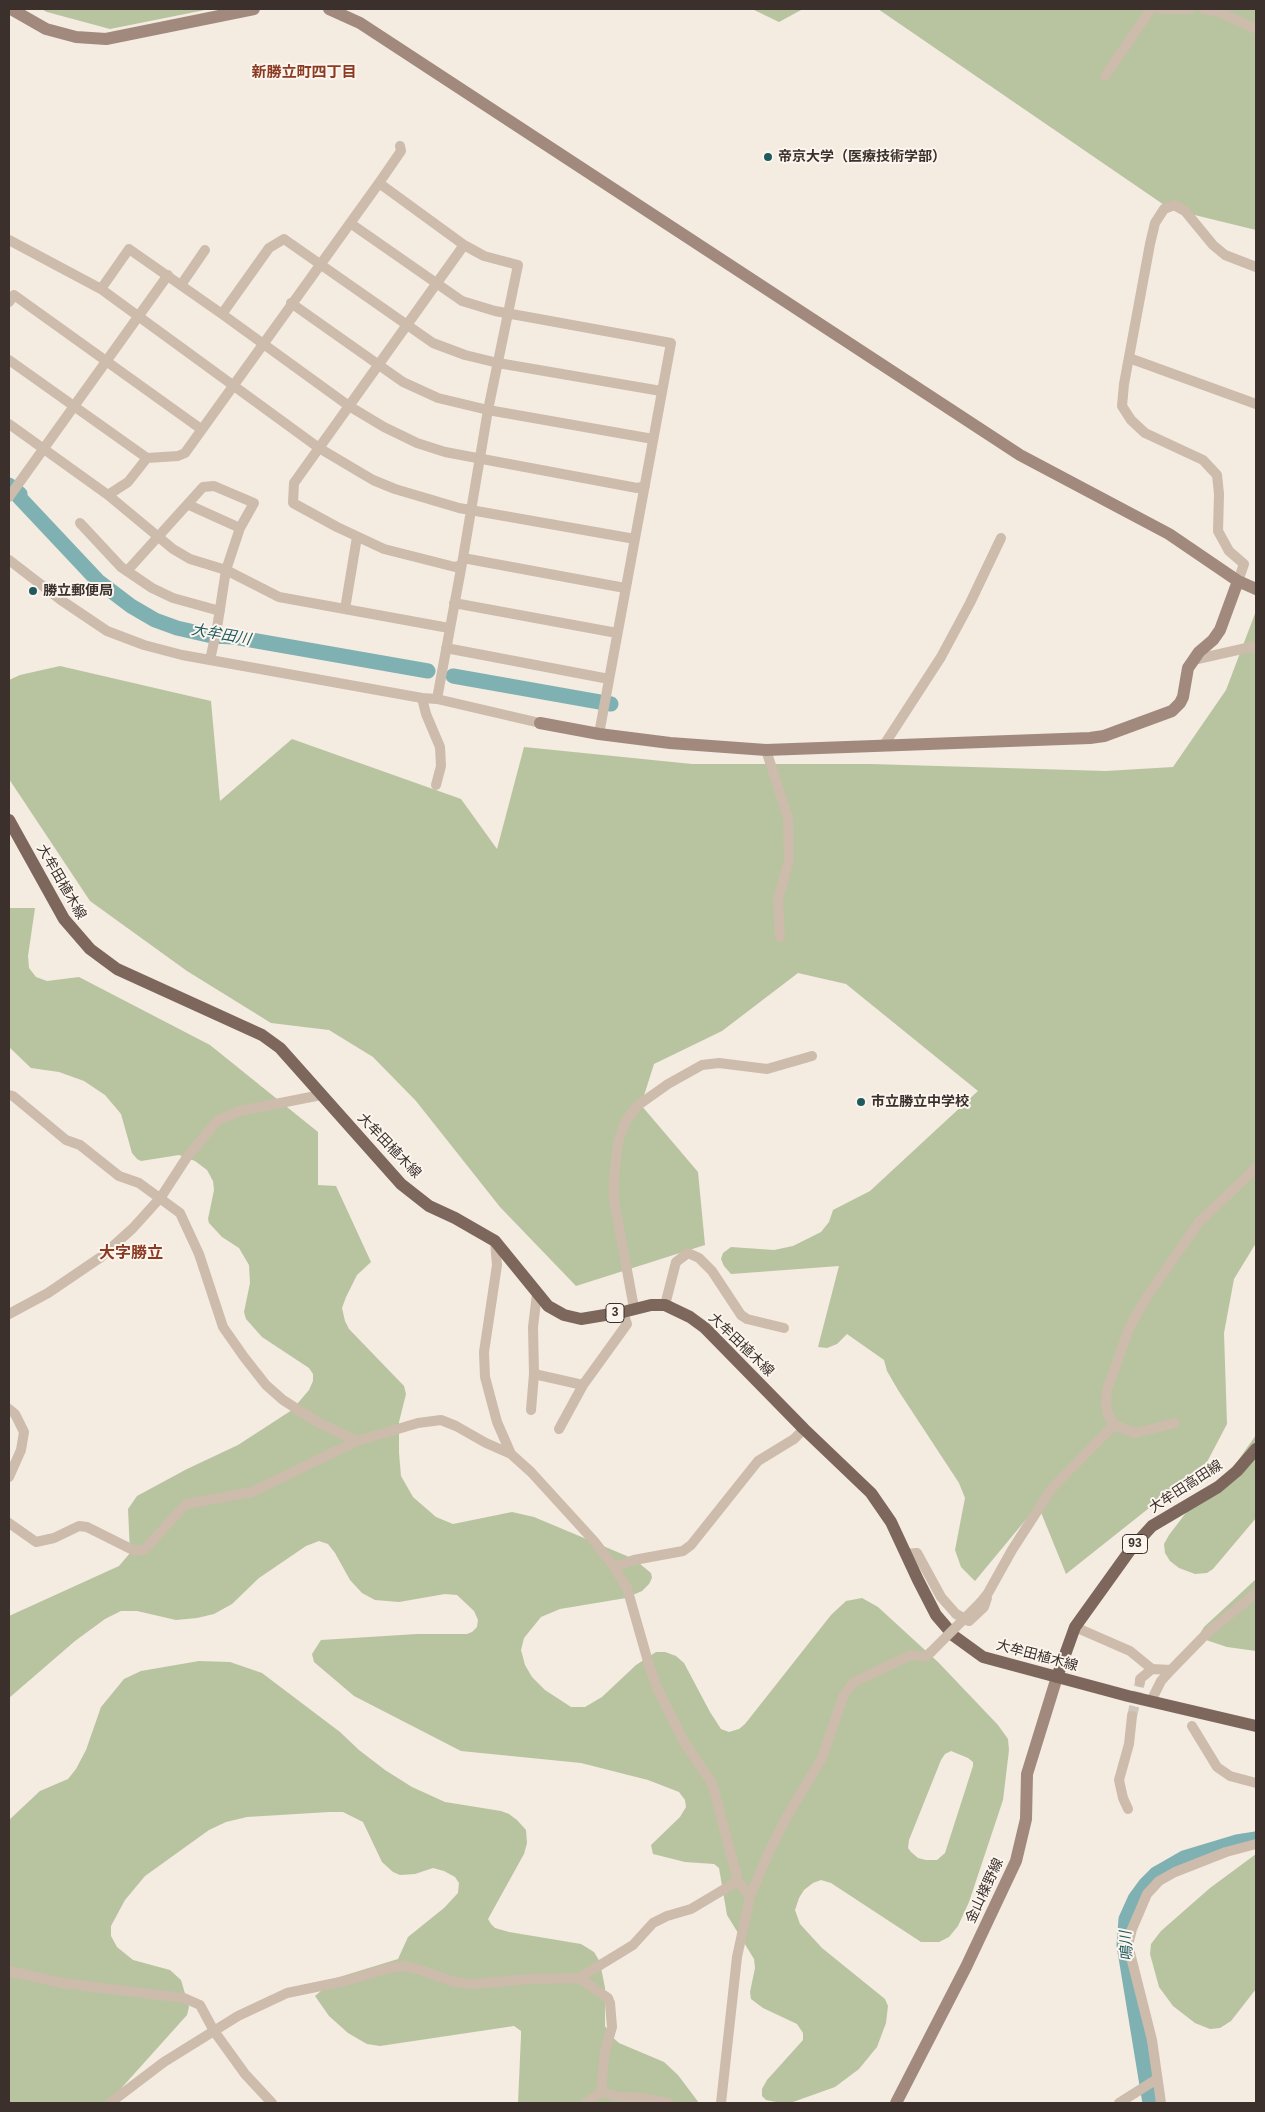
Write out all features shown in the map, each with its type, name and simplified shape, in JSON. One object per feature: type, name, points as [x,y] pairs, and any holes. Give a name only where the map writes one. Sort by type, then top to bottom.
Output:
[{"type":"main road","name":"大牟田植木線","points":[[9,820],[64,919],[90,949],[117,969],[262,1035],[280,1048],[401,1184],[429,1206],[455,1218],[495,1241],[548,1306],[564,1315],[582,1319],[651,1305],[665,1305],[690,1317],[704,1328],[871,1493],[891,1522],[936,1615],[954,1636],[983,1657],[1256,1726]]},
{"type":"main road","name":"大牟田高田線","points":[[1057,1677],[1075,1628],[1131,1549],[1152,1526],[1218,1487],[1237,1471],[1256,1449]]},
{"type":"street","points":[[12,9],[46,29],[76,37],[99,40],[254,9]]},
{"type":"street","points":[[329,9],[360,23],[1020,454],[1169,534],[1238,581],[1256,589]]},
{"type":"street","points":[[1105,76],[1152,9]]},
{"type":"street","points":[[1160,9],[1190,9]]},
{"type":"street","points":[[1204,9],[1219,12],[1256,29]]},
{"type":"street","points":[[9,360],[147,458],[178,456],[185,453],[379,183],[400,151],[400,146]]},
{"type":"street","points":[[379,183],[464,245],[484,256],[518,265],[488,410],[481,459],[437,699]]},
{"type":"street","points":[[9,560],[61,600],[107,631],[144,645],[182,655],[422,698],[437,699],[540,723],[599,734],[679,744],[796,751],[884,745],[1090,738],[1118,732],[1172,711],[1180,703],[1183,697],[1188,668],[1192,660],[1213,640],[1220,630],[1244,564],[1229,551],[1218,531],[1219,494],[1217,475],[1203,460],[1145,433],[1131,420],[1122,406],[1129,358],[1155,223],[1164,209],[1174,205],[1186,211],[1214,245],[1225,255],[1256,267]]},
{"type":"street","points":[[350,223],[436,285],[462,300],[508,313],[671,343],[599,734]]},
{"type":"street","points":[[222,314],[269,248],[284,239],[406,326],[433,343],[465,355],[498,363],[661,391]]},
{"type":"street","points":[[9,240],[101,289],[234,384],[319,448],[363,475],[395,489],[440,503],[635,540]]},
{"type":"street","points":[[464,245],[294,483],[293,502],[357,537],[384,549],[421,559],[456,567],[462,562],[625,588]]},
{"type":"street","points":[[101,289],[129,249],[264,343],[349,406],[384,427],[417,443],[445,452],[481,459],[637,488],[645,486]]},
{"type":"street","points":[[181,285],[205,250]]},
{"type":"street","points":[[9,497],[168,275]]},
{"type":"street","points":[[9,302],[14,295],[201,429]]},
{"type":"street","points":[[292,304],[378,366],[403,382],[438,398],[488,410],[653,439]]},
{"type":"street","points":[[1129,358],[1256,404]]},
{"type":"street","points":[[9,424],[108,495],[173,549],[190,559],[226,570],[279,597],[449,628]]},
{"type":"street","points":[[108,495],[128,482],[147,458]]},
{"type":"street","points":[[127,571],[203,487],[214,486],[254,503],[240,528],[226,570],[218,628],[210,660]]},
{"type":"street","points":[[188,504],[240,528]]},
{"type":"street","points":[[80,524],[127,571],[173,598],[220,611]]},
{"type":"street","points":[[345,609],[357,537]]},
{"type":"street","points":[[884,745],[940,657],[970,603],[1001,538]]},
{"type":"street","points":[[454,603],[617,633]]},
{"type":"street","points":[[1192,660],[1251,647],[1256,650]]},
{"type":"street","points":[[446,648],[610,679]]},
{"type":"street","points":[[422,698],[426,714],[440,747],[439,778],[436,785]]},
{"type":"street","points":[[766,750],[788,818],[789,860],[778,899],[780,937]]},
{"type":"street","points":[[559,1429],[583,1385],[627,1324],[628,1310],[614,1200],[614,1178],[618,1142],[625,1122],[637,1106],[668,1084],[702,1065],[719,1063],[767,1069],[812,1056]]},
{"type":"street","points":[[9,1314],[48,1293],[101,1256],[133,1228],[161,1197],[187,1157],[218,1120],[240,1111],[321,1095]]},
{"type":"street","points":[[9,1096],[13,1096],[66,1140],[80,1145],[119,1176],[139,1183],[161,1197],[180,1213],[199,1254],[223,1326],[257,1374],[283,1400],[318,1423],[358,1441]]},
{"type":"street","points":[[1175,1424],[1135,1433],[1114,1425],[1106,1406],[1107,1390],[1130,1326],[1148,1295],[1199,1222],[1256,1168]]},
{"type":"street","points":[[495,1241],[497,1264],[484,1352],[485,1377],[497,1422],[512,1454]]},
{"type":"street","points":[[665,1305],[676,1262],[688,1253],[699,1258],[712,1271],[741,1315],[747,1320],[784,1328]]},
{"type":"street","points":[[531,1410],[534,1374],[533,1327],[537,1294]]},
{"type":"street","points":[[534,1374],[583,1385]]},
{"type":"street","points":[[9,1409],[15,1414],[24,1432],[21,1450],[9,1477]]},
{"type":"street","points":[[9,1524],[36,1542],[54,1538],[79,1526],[87,1527],[135,1551],[144,1550],[186,1504],[252,1492],[358,1441],[418,1423],[440,1420],[512,1454],[594,1541],[627,1588],[648,1665],[657,1688],[684,1742],[714,1789],[738,1881],[750,1897]]},
{"type":"street","points":[[721,2103],[737,1957],[750,1897],[767,1856],[822,1758],[844,1694],[854,1682],[911,1655],[925,1657],[931,1652],[988,1593],[1012,1550],[1052,1488],[1114,1425]]},
{"type":"street","points":[[614,1567],[634,1560],[683,1551],[691,1545],[758,1461],[794,1439],[804,1428]]},
{"type":"street","points":[[906,1554],[917,1553],[941,1597],[956,1614],[969,1621],[984,1607],[988,1593]]},
{"type":"street","points":[[1151,1701],[1161,1682],[1206,1633],[1256,1593]]},
{"type":"street","points":[[1075,1628],[1130,1651],[1152,1669],[1171,1670]]},
{"type":"street","points":[[1140,1682],[1140,1679],[1152,1669]]},
{"type":"street","name":"金山檪野線","points":[[896,2103],[966,1967],[1016,1860],[1026,1819],[1027,1774],[1057,1677]]},
{"type":"street","points":[[1128,1808],[1122,1798],[1119,1780],[1129,1744],[1132,1716]]},
{"type":"street","points":[[1192,1726],[1217,1766],[1230,1776],[1256,1783]]},
{"type":"street","points":[[1160,2103],[1158,2079],[1148,2024],[1128,1945],[1138,1914],[1147,1894],[1159,1881],[1175,1872],[1226,1852],[1256,1844]]},
{"type":"street","points":[[110,2103],[164,2062],[238,2016],[287,1993],[345,1981],[389,1968],[405,1966],[454,1982],[473,1984],[531,1979],[579,1978],[633,1945],[653,1923],[691,1909],[738,1881]]},
{"type":"street","points":[[9,1971],[62,1983],[184,1998],[200,2005],[214,2031],[246,2074],[272,2103]]},
{"type":"street","points":[[579,1978],[608,1998],[612,2026],[604,2051],[601,2092],[586,2103]]},
{"type":"street","points":[[1118,2103],[1158,2079]]},
{"type":"street","points":[[601,2092],[620,2097],[643,2098],[668,2103]]},
{"type":"green space","points":[[41,9],[210,9],[110,29]]},
{"type":"green space","points":[[752,9],[803,9],[779,22]]},
{"type":"green space","points":[[878,9],[1256,9],[1256,230],[1170,209]]},
{"type":"green space","points":[[1256,611],[1256,1243],[1234,1279],[1224,1333],[1227,1424],[1207,1462],[1066,1574],[1038,1505],[975,1581],[961,1567],[955,1550],[965,1498],[959,1483],[898,1390],[887,1371],[884,1360],[847,1334],[837,1344],[827,1348],[818,1347],[839,1266],[731,1274],[721,1259],[723,1253],[731,1247],[774,1250],[793,1246],[821,1232],[829,1222],[833,1210],[870,1191],[978,1091],[846,984],[798,973],[722,1031],[654,1064],[641,1105],[698,1172],[705,1245],[576,1286],[500,1207],[416,1101],[373,1057],[329,1030],[271,1023],[187,971],[90,901],[9,779],[9,680],[20,675],[60,666],[211,701],[220,801],[292,739],[461,799],[497,849],[524,747],[692,764],[871,764],[1106,771],[1173,767],[1226,690]]},
{"type":"green space","points":[[9,908],[35,908],[28,956],[29,968],[36,977],[47,981],[79,977],[210,1045],[318,1132],[318,1185],[336,1186],[371,1262],[357,1275],[346,1297],[342,1308],[345,1321],[349,1329],[404,1386],[406,1394],[399,1422],[399,1453],[401,1476],[413,1497],[436,1517],[453,1524],[512,1512],[534,1517],[634,1559],[651,1573],[652,1578],[649,1584],[642,1591],[626,1598],[560,1609],[541,1617],[524,1638],[521,1650],[525,1665],[532,1677],[545,1690],[571,1707],[585,1707],[602,1697],[636,1665],[656,1652],[665,1652],[676,1656],[684,1663],[721,1729],[729,1732],[739,1729],[745,1724],[831,1615],[846,1601],[862,1598],[878,1607],[938,1662],[998,1725],[1008,1739],[1009,1750],[1003,1800],[969,1902],[958,1926],[949,1937],[939,1942],[921,1942],[831,1883],[821,1880],[804,1890],[799,1898],[795,1910],[800,1924],[822,1948],[885,1999],[888,2006],[886,2023],[877,2047],[859,2069],[835,2087],[793,2102],[776,2102],[766,2100],[762,2096],[762,2089],[767,2080],[803,2040],[803,2033],[797,2024],[763,2008],[751,1999],[750,1992],[755,1968],[754,1959],[727,1915],[719,1868],[714,1864],[685,1862],[653,1854],[651,1845],[680,1817],[686,1807],[685,1800],[679,1792],[648,1780],[581,1763],[461,1751],[354,1696],[314,1662],[312,1654],[321,1640],[417,1634],[467,1634],[472,1632],[477,1627],[478,1620],[474,1611],[457,1595],[445,1594],[399,1602],[375,1600],[362,1593],[350,1580],[328,1544],[319,1541],[306,1546],[259,1578],[232,1604],[214,1614],[176,1620],[137,1611],[121,1611],[105,1619],[75,1641],[9,1698],[9,1616],[119,1566],[130,1553],[128,1509],[137,1496],[187,1469],[238,1445],[292,1410],[309,1390],[313,1381],[313,1374],[309,1368],[262,1337],[246,1319],[244,1312],[250,1283],[249,1265],[239,1248],[222,1237],[209,1223],[208,1219],[214,1190],[213,1181],[207,1170],[195,1161],[179,1155],[141,1161],[137,1159],[132,1153],[121,1114],[105,1095],[84,1081],[59,1072],[31,1068],[9,1047]],"holes":[[[951,1751],[973,1762],[973,1766],[945,1853],[937,1860],[918,1858],[908,1848],[909,1840],[941,1760],[945,1754]]]},
{"type":"green space","points":[[1256,1435],[1256,1518],[1213,1569],[1207,1573],[1195,1574],[1179,1568],[1170,1561],[1165,1553],[1164,1544],[1169,1535],[1198,1497],[1232,1469]]},
{"type":"green space","points":[[1256,1579],[1256,1651],[1227,1647],[1206,1640],[1201,1632],[1204,1627]]},
{"type":"green space","points":[[199,1661],[230,1662],[262,1673],[340,1732],[385,1770],[412,1787],[445,1802],[501,1811],[517,1820],[526,1830],[527,1843],[524,1854],[488,1919],[491,1924],[495,1928],[509,1932],[581,1944],[594,1952],[600,1962],[605,1988],[605,2026],[610,2035],[619,2043],[664,2062],[678,2075],[699,2103],[518,2103],[521,2031],[514,2026],[380,2046],[367,2044],[348,2033],[329,2016],[315,1996],[336,1978],[398,1959],[408,1937],[444,1908],[458,1893],[459,1883],[455,1877],[433,1868],[415,1874],[400,1875],[393,1872],[382,1862],[363,1822],[343,1812],[329,1812],[247,1817],[226,1822],[209,1830],[145,1876],[125,1900],[111,1926],[111,1936],[117,1947],[133,1960],[170,1970],[181,1980],[189,2007],[187,2015],[108,2103],[9,2103],[9,1820],[40,1791],[68,1779],[76,1769],[86,1750],[101,1707],[124,1679],[141,1671]]},
{"type":"green space","points":[[1256,1854],[1256,1989],[1231,2021],[1220,2028],[1210,2029],[1195,2023],[1173,2006],[1159,1987],[1150,1954],[1151,1944],[1161,1931],[1210,1888]]},
{"type":"waterway","name":"大牟田川","points":[[9,485],[20,494],[19,497],[98,581],[131,606],[155,620],[177,628],[212,636],[234,637],[428,671]]},
{"type":"waterway","name":"大牟田川","points":[[453,676],[611,704]]},
{"type":"waterway","name":"鳴川","points":[[1150,2103],[1124,1945],[1126,1919],[1135,1899],[1156,1874],[1184,1858],[1237,1842],[1256,1839]]},
{"type":"tunnel","points":[[1132,1716],[1140,1682]]},
{"type":"place","name":"帝京大学（医療技術学部）","points":[[768,157]]},
{"type":"place","name":"勝立郵便局","points":[[33,591]]},
{"type":"place","name":"市立勝立中学校","points":[[861,1102]]},
{"type":"district","name":"新勝立町四丁目","points":[[304,73]]},
{"type":"district","name":"大字勝立","points":[[131,1254]]}]
